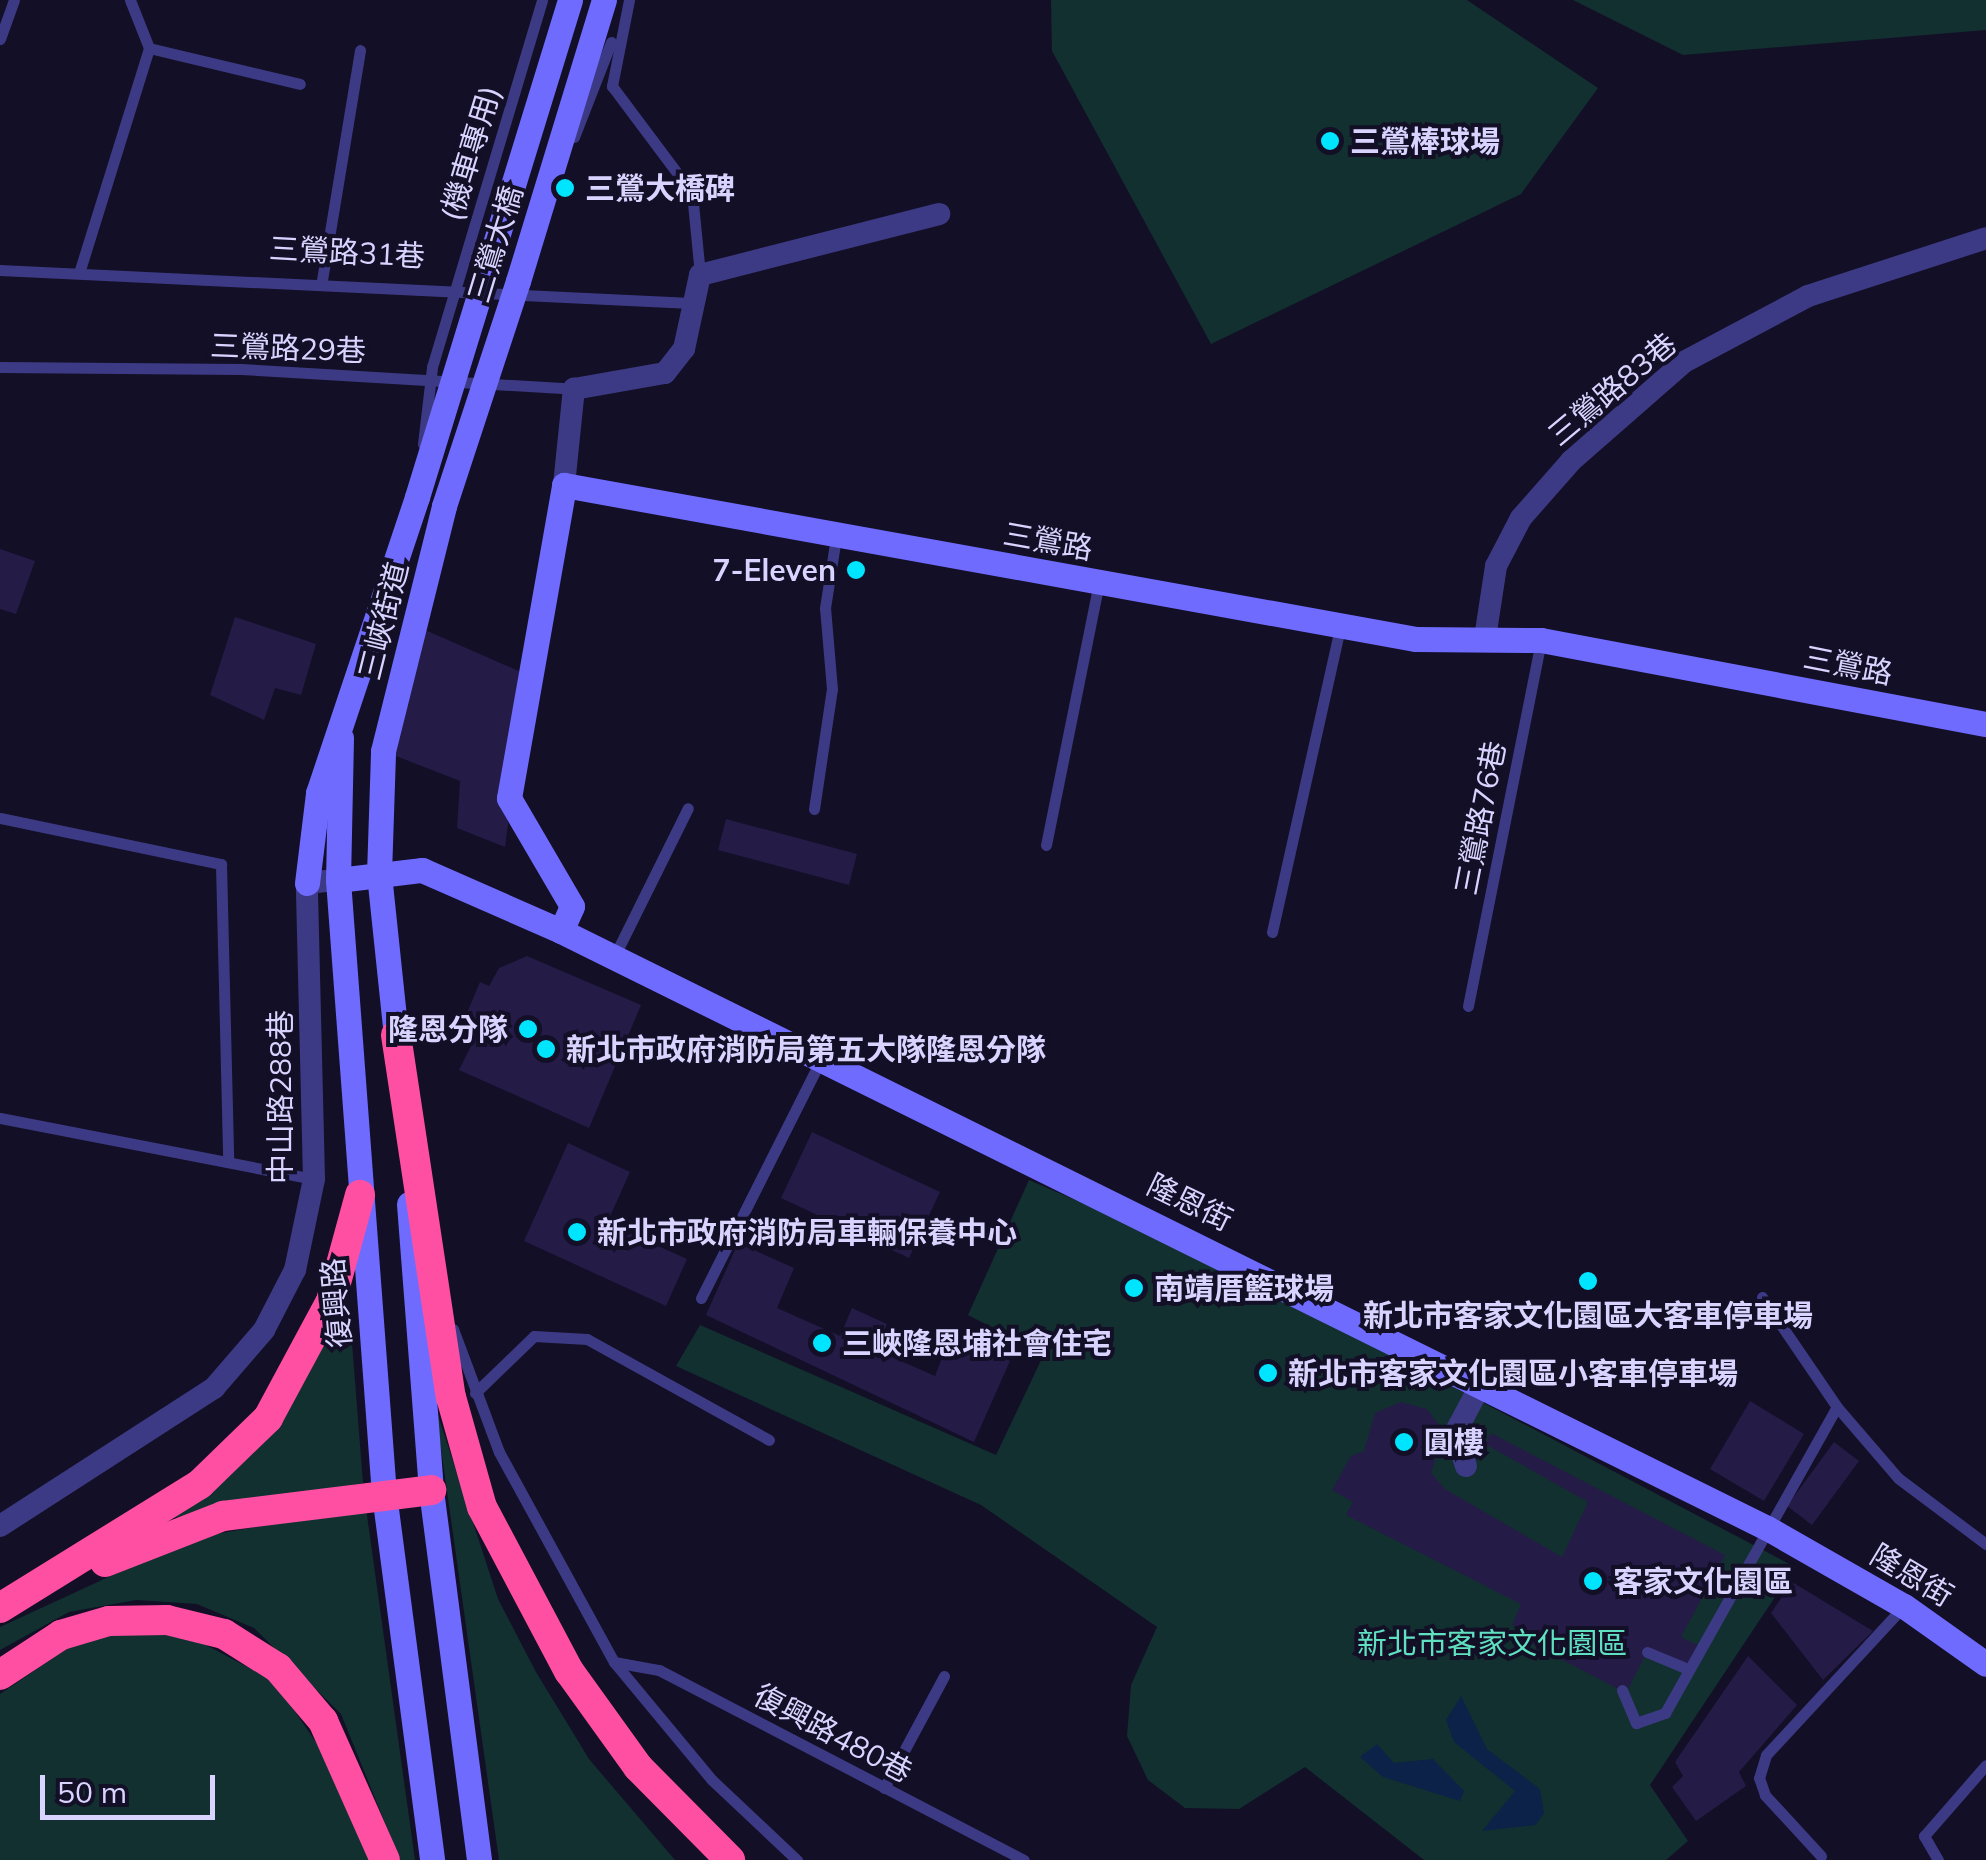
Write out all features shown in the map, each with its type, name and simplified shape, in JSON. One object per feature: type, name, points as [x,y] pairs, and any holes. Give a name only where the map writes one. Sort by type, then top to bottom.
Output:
[{"type":"highway","points":[[396,1035],[461,1440],[516,1578],[638,1768],[730,1860]]},
{"type":"highway","points":[[0,1608],[200,1484],[268,1418],[330,1301],[360,1195]]},
{"type":"highway","points":[[0,1616],[171,1532],[287,1503],[431,1490]]},
{"type":"highway","points":[[0,1675],[61,1635],[109,1621],[167,1620],[224,1634],[278,1668],[322,1721],[385,1860]]},
{"type":"main road","name":"三鶯大橋","points":[[416,497],[570,0]]},
{"type":"main road","name":"三鶯大橋","points":[[444,506],[604,0]]},
{"type":"main road","name":"三鶯路","points":[[564,486],[1416,639],[1540,640],[1986,724]]},
{"type":"main road","points":[[561,931],[572,906],[510,798],[564,486]]},
{"type":"main road","name":"三峽街道","points":[[341,738],[416,497]]},
{"type":"main road","name":"三峽街道","points":[[379,874],[383,752],[444,506]]},
{"type":"main road","points":[[306,883],[318,793],[341,738]]},
{"type":"main road","name":"復興路","points":[[341,738],[338,880],[384,1494],[432,1860]]},
{"type":"main road","name":"隆恩街","points":[[338,880],[422,870],[561,931],[1766,1528],[1904,1606],[1986,1664]]},
{"type":"main road","points":[[379,874],[396,1035],[431,1490],[480,1860]]},
{"type":"street","points":[[564,486],[574,389],[665,373],[684,349],[700,275],[939,214]]},
{"type":"street","name":"三鶯路83巷","points":[[1486,638],[1496,566],[1522,518],[1571,461],[1684,362],[1808,296],[1986,238]]},
{"type":"street","points":[[306,883],[338,880]]},
{"type":"street","name":"中山路288巷","points":[[0,1526],[176,1420],[214,1388],[264,1330],[295,1270],[314,1179],[306,883]]},
{"type":"street","points":[[1466,1466],[1454,1433],[1482,1384]]},
{"type":"lane","points":[[0,39],[14,0]]},
{"type":"lane","points":[[79,272],[148,48],[130,0]]},
{"type":"lane","name":"(機車專用)","points":[[416,497],[432,367],[542,0]]},
{"type":"lane","points":[[518,281],[628,0]]},
{"type":"lane","points":[[628,0],[612,86],[692,193],[700,275]]},
{"type":"lane","points":[[148,48],[300,84]]},
{"type":"lane","points":[[322,280],[360,50]]},
{"type":"lane","name":"三鶯路31巷","points":[[0,270],[322,280],[691,303]]},
{"type":"lane","name":"三鶯路29巷","points":[[0,367],[241,370],[574,389]]},
{"type":"lane","points":[[814,809],[832,689],[825,608],[836,537]]},
{"type":"lane","points":[[1046,845],[1099,582]]},
{"type":"lane","points":[[1272,932],[1341,624]]},
{"type":"lane","name":"三鶯路76巷","points":[[1468,1006],[1540,640]]},
{"type":"lane","points":[[614,957],[688,808]]},
{"type":"lane","points":[[0,818],[221,864],[228,1160]]},
{"type":"lane","points":[[700,1298],[821,1058]]},
{"type":"lane","points":[[0,1118],[314,1179]]},
{"type":"lane","points":[[438,1285],[499,1452],[614,1662],[712,1780],[797,1860]]},
{"type":"lane","points":[[1762,1297],[1836,1408],[1898,1478],[1986,1544]]},
{"type":"lane","points":[[475,1392],[534,1336],[587,1339],[769,1440]]},
{"type":"lane","points":[[1622,1690],[1628,1716],[1651,1724],[1688,1669],[1836,1408]]},
{"type":"lane","points":[[1820,1856],[1765,1795],[1759,1778],[1766,1755],[1904,1606]]},
{"type":"lane","points":[[1647,1652],[1688,1669]]},
{"type":"lane","name":"復興路480巷","points":[[614,1662],[659,1670],[1024,1860]]},
{"type":"lane","points":[[884,1788],[944,1676]]},
{"type":"lane","points":[[1938,1860],[1924,1836],[1986,1765]]},
{"type":"green space","name":"三鶯棒球場","points":[[1051,0],[1467,0],[1598,88],[1521,194],[1211,344],[1052,51]]},
{"type":"green space","points":[[1573,0],[1986,0],[1986,30],[1683,55]]},
{"type":"green space","name":"新北市客家文化園區","points":[[1029,1180],[1209,1258],[1795,1567],[1650,1785],[1688,1841],[1666,1860],[1424,1860],[1305,1767],[1239,1809],[1185,1808],[1148,1780],[1127,1736],[1131,1685],[1157,1627],[981,1505],[676,1366],[700,1325],[996,1455],[1044,1354],[968,1315]]},
{"type":"green space","points":[[343,1312],[350,1317],[363,1483],[162,1520],[279,1424]]},
{"type":"green space","points":[[435,1406],[498,1599],[536,1672],[589,1759],[675,1860],[499,1860]]},
{"type":"green space","points":[[366,1508],[415,1860],[400,1860],[341,1714],[254,1628],[197,1604],[136,1600],[69,1612],[0,1650],[0,1627],[193,1538]]},
{"type":"green space","points":[[140,1631],[189,1636],[274,1681],[333,1767],[370,1860],[0,1860],[0,1694],[86,1636]]},
{"type":"water","points":[[1461,1696],[1487,1749],[1540,1789],[1544,1813],[1536,1825],[1482,1831],[1515,1791],[1454,1742],[1446,1720]]},
{"type":"water","points":[[1377,1744],[1394,1763],[1433,1759],[1464,1791],[1460,1801],[1383,1777],[1360,1757]]},
{"type":"building","points":[[0,549],[35,561],[16,614],[0,609]]},
{"type":"building","points":[[235,617],[316,644],[301,695],[275,688],[264,720],[210,695]]},
{"type":"building","points":[[416,626],[528,675],[505,847],[457,828],[460,781],[383,751]]},
{"type":"building","points":[[726,819],[857,854],[849,885],[718,850]]},
{"type":"building","name":"新北市政府消防局第五大隊隆恩分隊","points":[[527,956],[641,1005],[589,1128],[459,1070],[480,1028],[464,1020],[480,982],[489,986],[499,968]]},
{"type":"building","points":[[812,1132],[940,1192],[909,1258],[781,1198]]},
{"type":"building","name":"新北市政府消防局車輛保養中心","points":[[568,1143],[630,1172],[607,1223],[687,1259],[666,1306],[524,1241]]},
{"type":"building","name":"三峽隆恩埔社會住宅","points":[[738,1243],[794,1268],[777,1308],[840,1336],[852,1308],[887,1324],[876,1350],[935,1376],[950,1337],[1010,1361],[974,1442],[706,1315]]},
{"type":"building","points":[[1750,1401],[1804,1434],[1764,1501],[1710,1469]]},
{"type":"building","name":"客家文化園區","points":[[1401,1402],[1427,1409],[1444,1432],[1431,1473],[1445,1489],[1562,1557],[1588,1502],[1485,1444],[1491,1433],[1725,1555],[1681,1637],[1701,1647],[1688,1669],[1647,1652],[1626,1693],[1532,1644],[1535,1638],[1512,1625],[1521,1604],[1346,1515],[1353,1502],[1332,1490],[1351,1456],[1364,1451],[1375,1413]]},
{"type":"building","points":[[1834,1442],[1859,1461],[1812,1525],[1787,1506]]},
{"type":"building","points":[[1792,1582],[1873,1631],[1823,1680],[1771,1613]]},
{"type":"building","points":[[1748,1656],[1797,1705],[1739,1772],[1746,1786],[1696,1821],[1672,1787],[1683,1776],[1675,1762]]},
{"type":"place","name":"三鶯棒球場","points":[[1330,141]]},
{"type":"place","name":"三鶯大橋碑","points":[[565,188]]},
{"type":"place","name":"7-Eleven","points":[[856,570]]},
{"type":"place","name":"隆恩分隊","points":[[528,1029]]},
{"type":"place","name":"新北市政府消防局第五大隊隆恩分隊","points":[[546,1049]]},
{"type":"place","name":"新北市政府消防局車輛保養中心","points":[[577,1232]]},
{"type":"place","name":"新北市客家文化園區大客車停車場","points":[[1588,1281]]},
{"type":"place","name":"南靖厝籃球場","points":[[1134,1288]]},
{"type":"place","name":"三峽隆恩埔社會住宅","points":[[822,1343]]},
{"type":"place","name":"新北市客家文化園區小客車停車場","points":[[1268,1373]]},
{"type":"place","name":"圓樓","points":[[1404,1442]]},
{"type":"place","name":"客家文化園區","points":[[1593,1581]]}]
